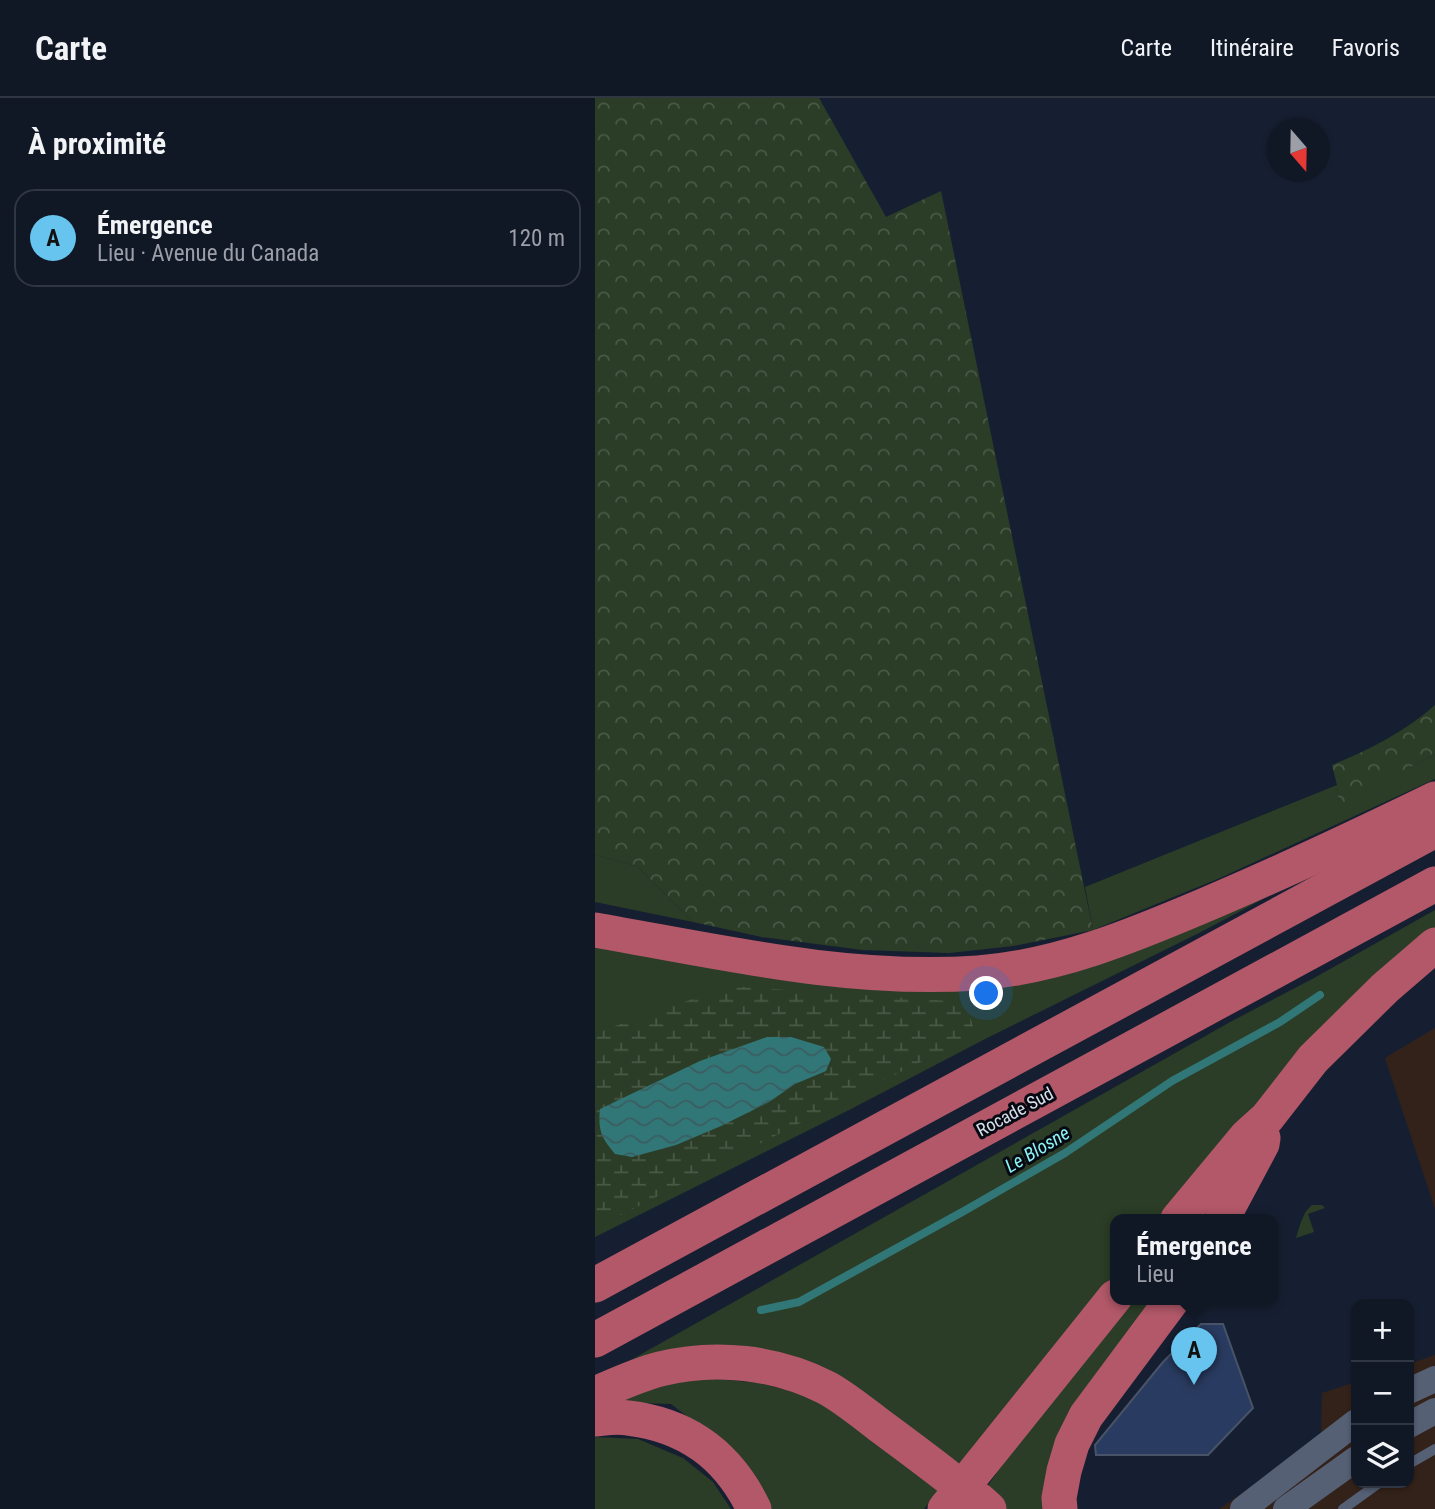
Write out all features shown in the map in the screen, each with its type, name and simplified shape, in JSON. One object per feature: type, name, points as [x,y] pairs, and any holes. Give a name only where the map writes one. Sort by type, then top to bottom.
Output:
[{"type":"highway","points":[[595,930],[741,957],[838,970],[921,975],[1012,969],[1073,954],[1155,926],[1252,885],[1435,799]]},
{"type":"highway","points":[[595,1285],[1435,830]]},
{"type":"highway","name":"Rocade Sud","points":[[595,1340],[1435,884]]},
{"type":"highway","points":[[1182,1214],[1247,1136],[1267,1118],[1313,1059],[1385,988],[1435,945]]},
{"type":"highway","points":[[1225,1214],[1262,1144],[1267,1118]]},
{"type":"highway","points":[[595,1258],[720,1195],[747,1204]]},
{"type":"highway","points":[[595,1394],[661,1368],[689,1364],[728,1362],[789,1373],[827,1388],[850,1403],[946,1493],[1110,1303]]},
{"type":"highway","points":[[1060,1509],[1059,1498],[1064,1471],[1072,1444],[1086,1416],[1169,1305]]},
{"type":"highway","points":[[595,1419],[625,1417],[651,1422],[690,1436],[708,1448],[727,1467],[754,1509]]},
{"type":"street","points":[[1414,1389],[1435,1379]]},
{"type":"street","points":[[1414,1422],[1435,1411]]},
{"type":"street","points":[[1243,1509],[1352,1425]]},
{"type":"street","points":[[1286,1509],[1351,1463]]},
{"type":"lane","points":[[1414,1461],[1435,1448]]},
{"type":"lane","points":[[1343,1509],[1372,1488]]},
{"type":"shaded area","points":[[1435,1028],[1435,1209],[1385,1058]]},
{"type":"shaded area","points":[[1435,1355],[1435,1509],[1219,1509],[1321,1439],[1322,1393],[1351,1384],[1351,1488],[1414,1488],[1414,1362]]},
{"type":"green space","points":[[595,98],[819,98],[886,217],[941,191],[1093,930],[1013,946],[949,953],[863,950],[762,937],[693,922],[637,866],[595,855]]},
{"type":"green space","points":[[1435,705],[1435,754],[1339,805],[1332,765],[1386,740]]},
{"type":"green space","points":[[1435,754],[1435,779],[1220,878],[1093,930],[1085,887],[1337,785],[1339,804]]},
{"type":"green space","points":[[595,855],[637,866],[693,922],[595,902]]},
{"type":"green space","points":[[1295,882],[595,1237],[595,945],[900,989]]},
{"type":"green space","points":[[1435,910],[1435,931],[1167,1214],[1110,1214],[1110,1280],[954,1471],[828,1376],[622,1365],[1232,1021]]},
{"type":"green space","points":[[730,986],[965,1002],[976,1035],[621,1215],[595,1212],[595,1033]]},
{"type":"green space","points":[[1312,1205],[1322,1205],[1325,1208],[1308,1214],[1314,1232],[1296,1238],[1304,1216]]},
{"type":"green space","points":[[1126,1305],[1158,1305],[1047,1509],[1000,1509],[982,1494],[1030,1425]]},
{"type":"green space","points":[[686,1376],[759,1383],[811,1396],[944,1485],[924,1509],[770,1509],[737,1455],[671,1404],[605,1402]]},
{"type":"green space","points":[[595,1437],[638,1439],[683,1458],[713,1482],[731,1509],[595,1509]]},
{"type":"water","points":[[767,1037],[791,1037],[824,1047],[831,1059],[826,1071],[795,1084],[769,1102],[721,1126],[676,1145],[632,1157],[615,1154],[606,1143],[600,1128],[600,1109],[700,1061]]},
{"type":"building","points":[[1201,1324],[1223,1324],[1253,1408],[1208,1455],[1096,1455],[1095,1445],[1163,1362]]},
{"type":"waterway","name":"Le Blosne","points":[[761,1310],[799,1302],[964,1211],[1065,1153],[1172,1081],[1280,1022],[1320,995]]},
{"type":"place","name":"Émergence","points":[[1194,1385]]}]
